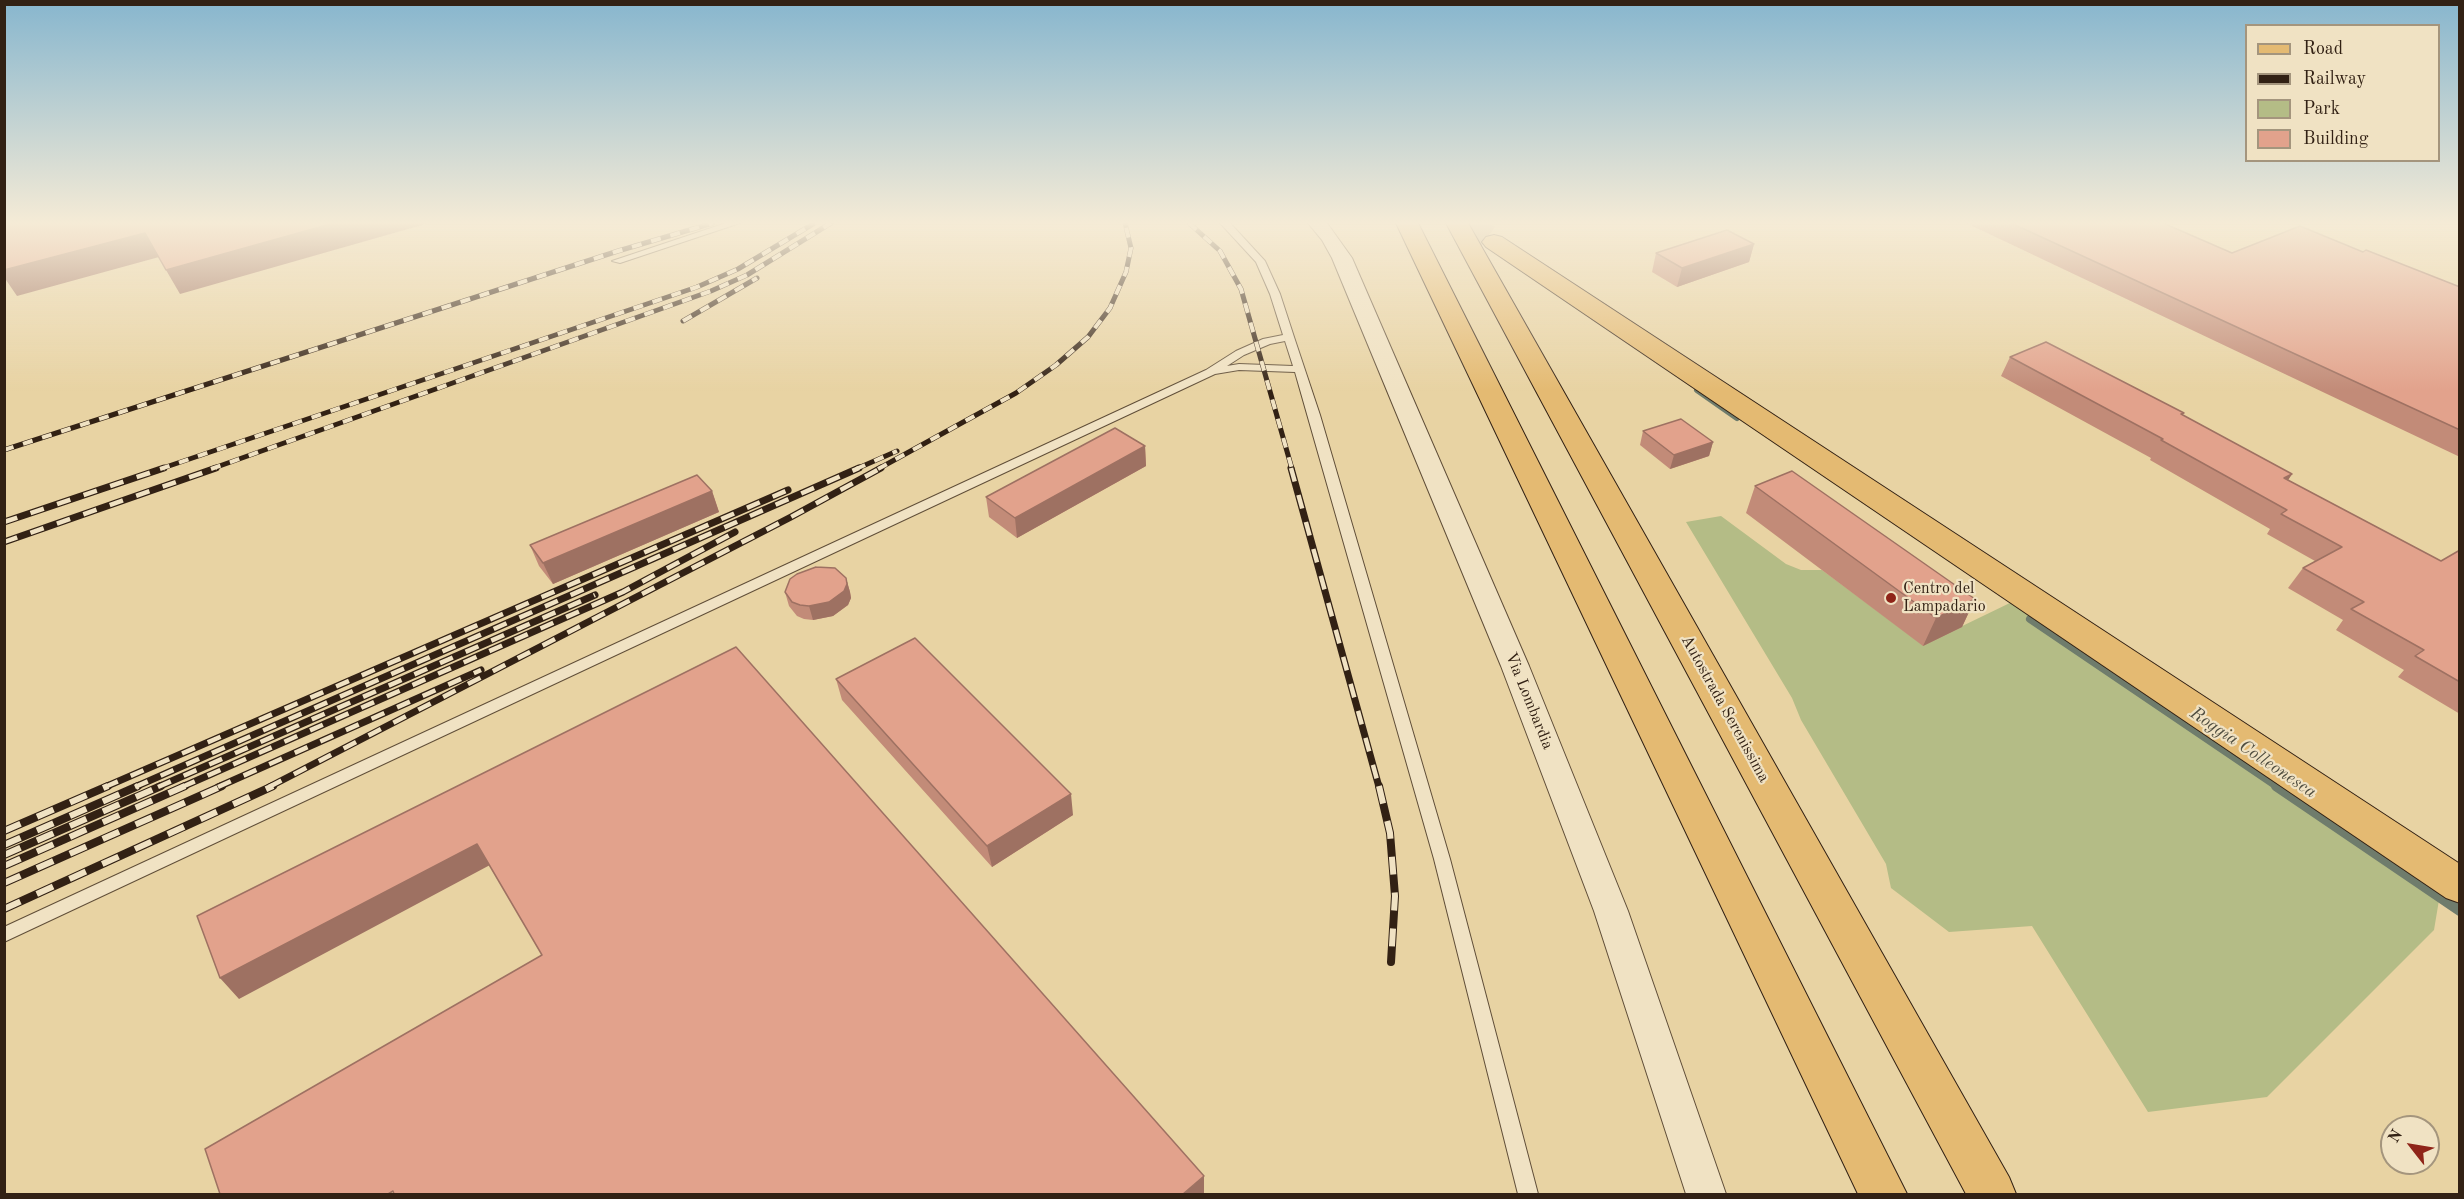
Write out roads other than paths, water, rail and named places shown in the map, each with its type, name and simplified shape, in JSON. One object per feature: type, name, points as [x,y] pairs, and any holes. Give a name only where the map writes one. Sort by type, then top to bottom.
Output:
[{"type":"main road","points":[[1434,279],[1883,1194]]},
{"type":"main road","name":"Autostrada Serenissima","points":[[1497,279],[1992,1194]]},
{"type":"main road","points":[[1540,279],[2460,886]]},
{"type":"street","name":"Via Lombardia","points":[[1351,279],[1515,666],[1611,911],[1706,1194]]},
{"type":"lane","points":[[1268,279],[1299,369],[1442,859],[1528,1194]]},
{"type":"lane","points":[[4,936],[1210,372],[1240,353],[1267,341],[1289,337]]},
{"type":"lane","points":[[1210,372],[1239,367],[1299,369]]},
{"type":"waterway","name":"Roggia Colleonesca","points":[[1697,390],[1737,418]]},
{"type":"waterway","name":"Roggia Colleonesca","points":[[2030,619],[2278,787]]},
{"type":"waterway","name":"Roggia Colleonesca","points":[[2276,786],[2460,911]]},
{"type":"railway","points":[[4,450],[532,279]]},
{"type":"railway","points":[[160,469],[715,279]]},
{"type":"railway","points":[[211,469],[711,291],[738,279]]},
{"type":"railway","points":[[683,321],[755,279]]},
{"type":"railway","points":[[878,469],[1016,393],[1056,365],[1088,337],[1110,308],[1123,279]]},
{"type":"railway","points":[[1235,279],[1241,289],[1292,469]]},
{"type":"railway","points":[[856,469],[897,451]]},
{"type":"railway","points":[[4,522],[164,468]]},
{"type":"railway","points":[[4,542],[216,468]]},
{"type":"railway","points":[[135,787],[859,468]]},
{"type":"railway","points":[[269,787],[791,517],[881,468]]},
{"type":"railway","points":[[1291,468],[1379,787]]},
{"type":"railway","points":[[105,787],[788,490]]},
{"type":"railway","points":[[182,787],[623,592],[735,532]]},
{"type":"railway","points":[[158,787],[595,595]]},
{"type":"railway","points":[[218,787],[481,670]]},
{"type":"railway","points":[[4,831],[108,786]]},
{"type":"railway","points":[[4,845],[138,786]]},
{"type":"railway","points":[[4,855],[161,786]]},
{"type":"railway","points":[[4,866],[185,786]]},
{"type":"railway","points":[[4,883],[222,786]]},
{"type":"railway","points":[[4,909],[273,786]]},
{"type":"railway","points":[[1379,786],[1390,833],[1395,896],[1391,962]]},
{"type":"place","name":"Centro del Lampadario","points":[[1891,598]]}]
